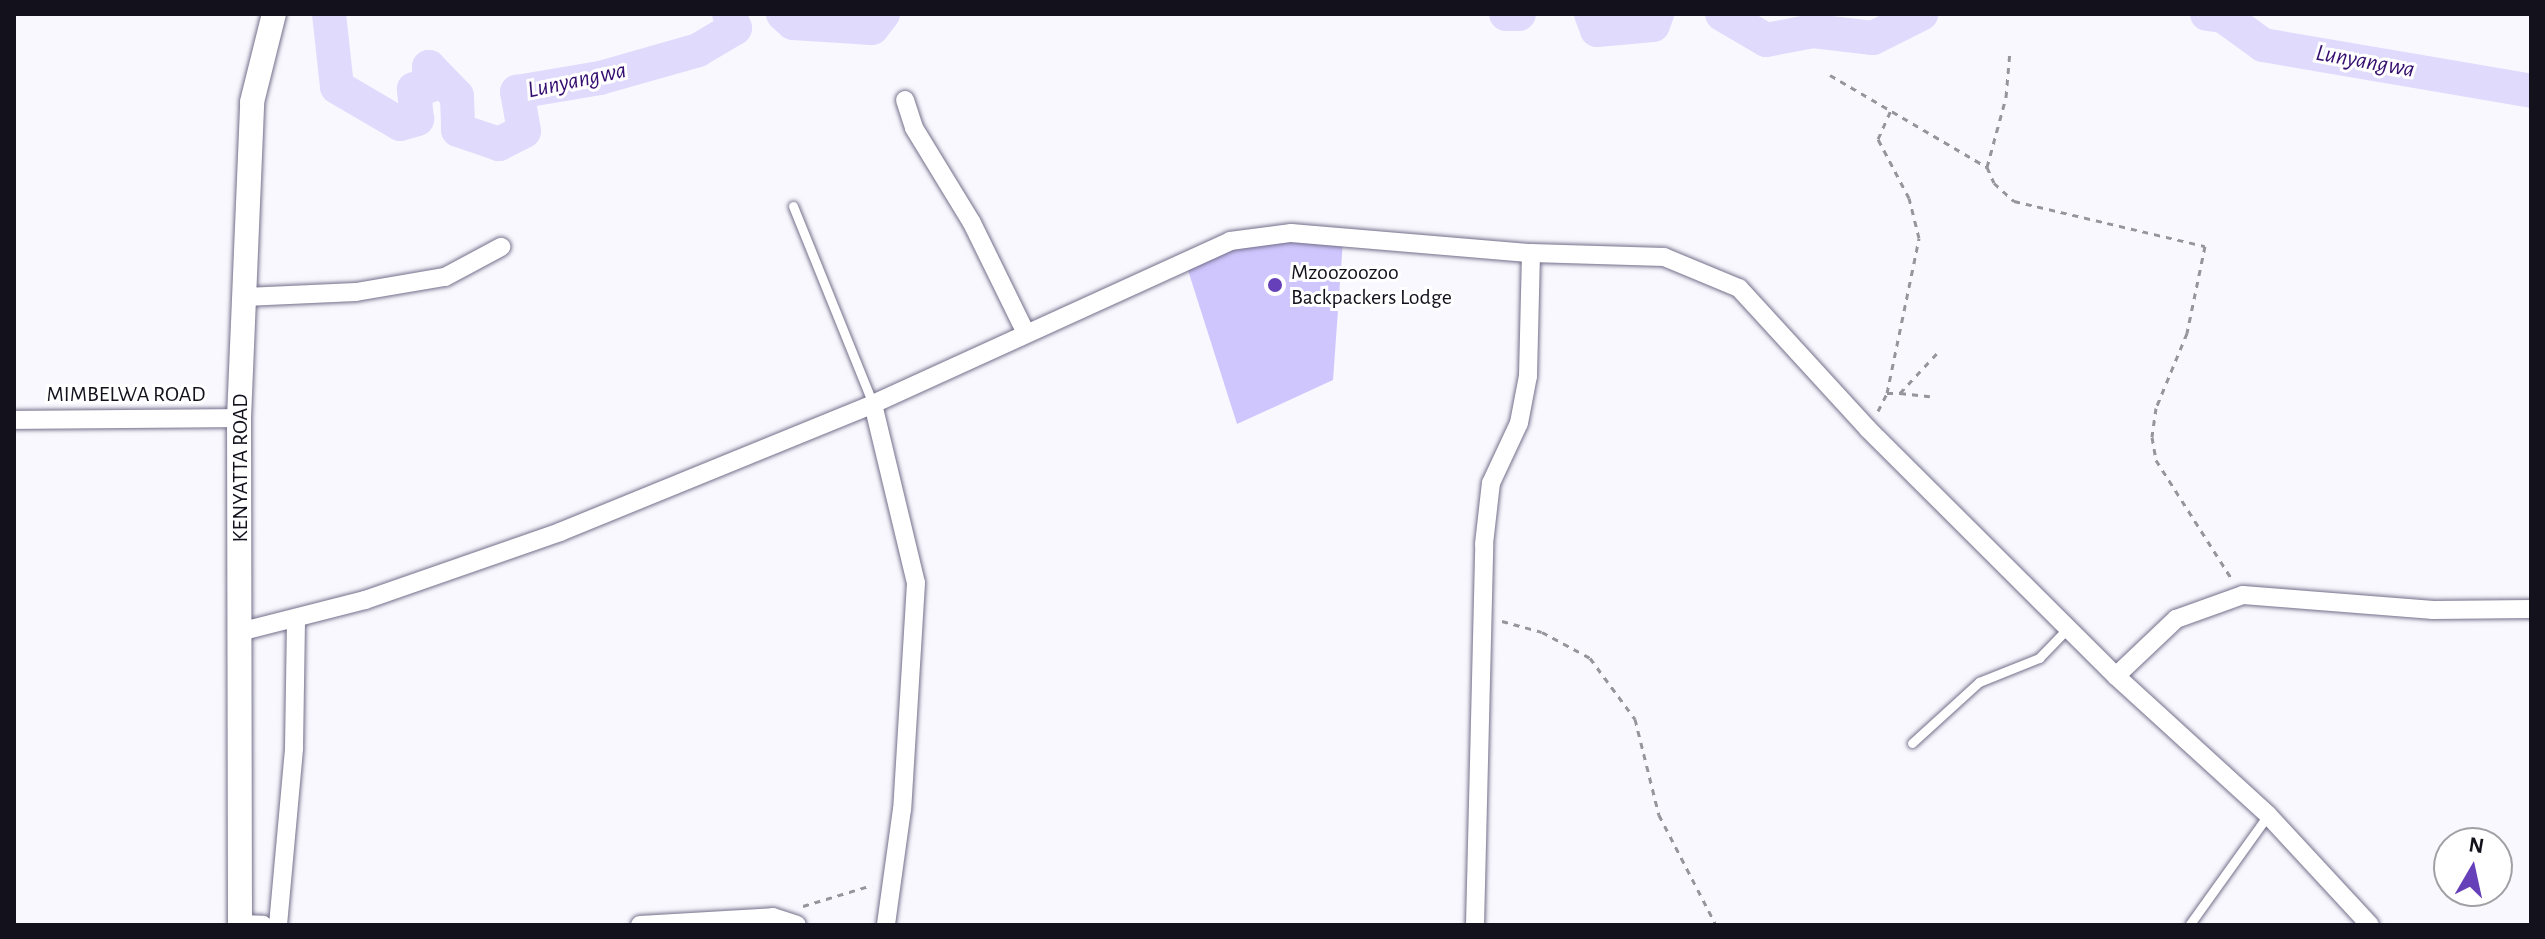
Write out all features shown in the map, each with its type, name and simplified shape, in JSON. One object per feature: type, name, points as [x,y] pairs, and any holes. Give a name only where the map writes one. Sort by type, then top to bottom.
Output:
[{"type":"street","name":"KENYATTA ROAD","points":[[248,925],[239,418],[252,102],[274,14]]},
{"type":"street","points":[[905,100],[914,128],[972,223],[1025,331]]},
{"type":"street","points":[[243,631],[365,600],[560,532],[873,404],[1025,331],[1230,241],[1258,235],[1365,236],[1531,253],[1664,257],[1701,268],[1739,288],[1868,429],[2116,676],[2268,815],[2370,925]]},
{"type":"street","points":[[245,297],[356,292],[445,277],[501,247]]},
{"type":"street","points":[[1475,925],[1483,616],[1491,483],[1519,423],[1528,376],[1531,253]]},
{"type":"street","points":[[873,404],[916,583],[902,809],[886,925]]},
{"type":"street","name":"MIMBELWA ROAD","points":[[14,420],[239,418]]},
{"type":"street","points":[[2116,676],[2176,619],[2243,595],[2433,610],[2531,609]]},
{"type":"street","points":[[278,925],[294,748],[296,618]]},
{"type":"street","points":[[640,925],[773,917],[797,925]]},
{"type":"lane","points":[[793,206],[873,404]]},
{"type":"lane","points":[[1912,743],[1979,682],[2039,658],[2068,628]]},
{"type":"lane","points":[[2190,924],[2268,815]]},
{"type":"path","points":[[1987,167],[2006,97],[2010,50]]},
{"type":"path","points":[[1830,75],[1987,167],[1994,183],[2014,201],[2205,246],[2187,333],[2156,408],[2152,437],[2156,460],[2243,595]]},
{"type":"path","points":[[1868,429],[1887,393],[1919,238],[1909,198],[1878,139],[1891,110]]},
{"type":"path","points":[[1900,393],[1939,351]]},
{"type":"path","points":[[1887,393],[1930,396]]},
{"type":"path","points":[[1483,616],[1542,632],[1590,658],[1635,719],[1659,815],[1716,925]]},
{"type":"path","points":[[773,917],[872,884],[880,877]]},
{"type":"shaded area","points":[[1343,240],[1333,380],[1237,424],[1186,264],[1241,243]]},
{"type":"waterway","name":"Lunyangwa","points":[[329,14],[337,87],[400,124],[417,119],[414,89],[429,86],[429,67],[457,96],[458,130],[499,144],[524,131],[517,92],[600,78],[698,50],[735,28],[729,14]]},
{"type":"waterway","name":"Lunyangwa","points":[[783,14],[793,23],[872,28],[883,14]]},
{"type":"waterway","name":"Lunyangwa","points":[[1506,14],[1519,14]]},
{"type":"waterway","name":"Lunyangwa","points":[[1591,14],[1597,30],[1653,25],[1657,14]]},
{"type":"waterway","name":"Lunyangwa","points":[[1722,14],[1766,40],[1813,31],[1873,38],[1921,14]]},
{"type":"waterway","name":"Lunyangwa","points":[[2207,14],[2223,16],[2263,45],[2531,91]]},
{"type":"place","name":"Mzoozoozoo Backpackers Lodge","points":[[1275,285]]}]
